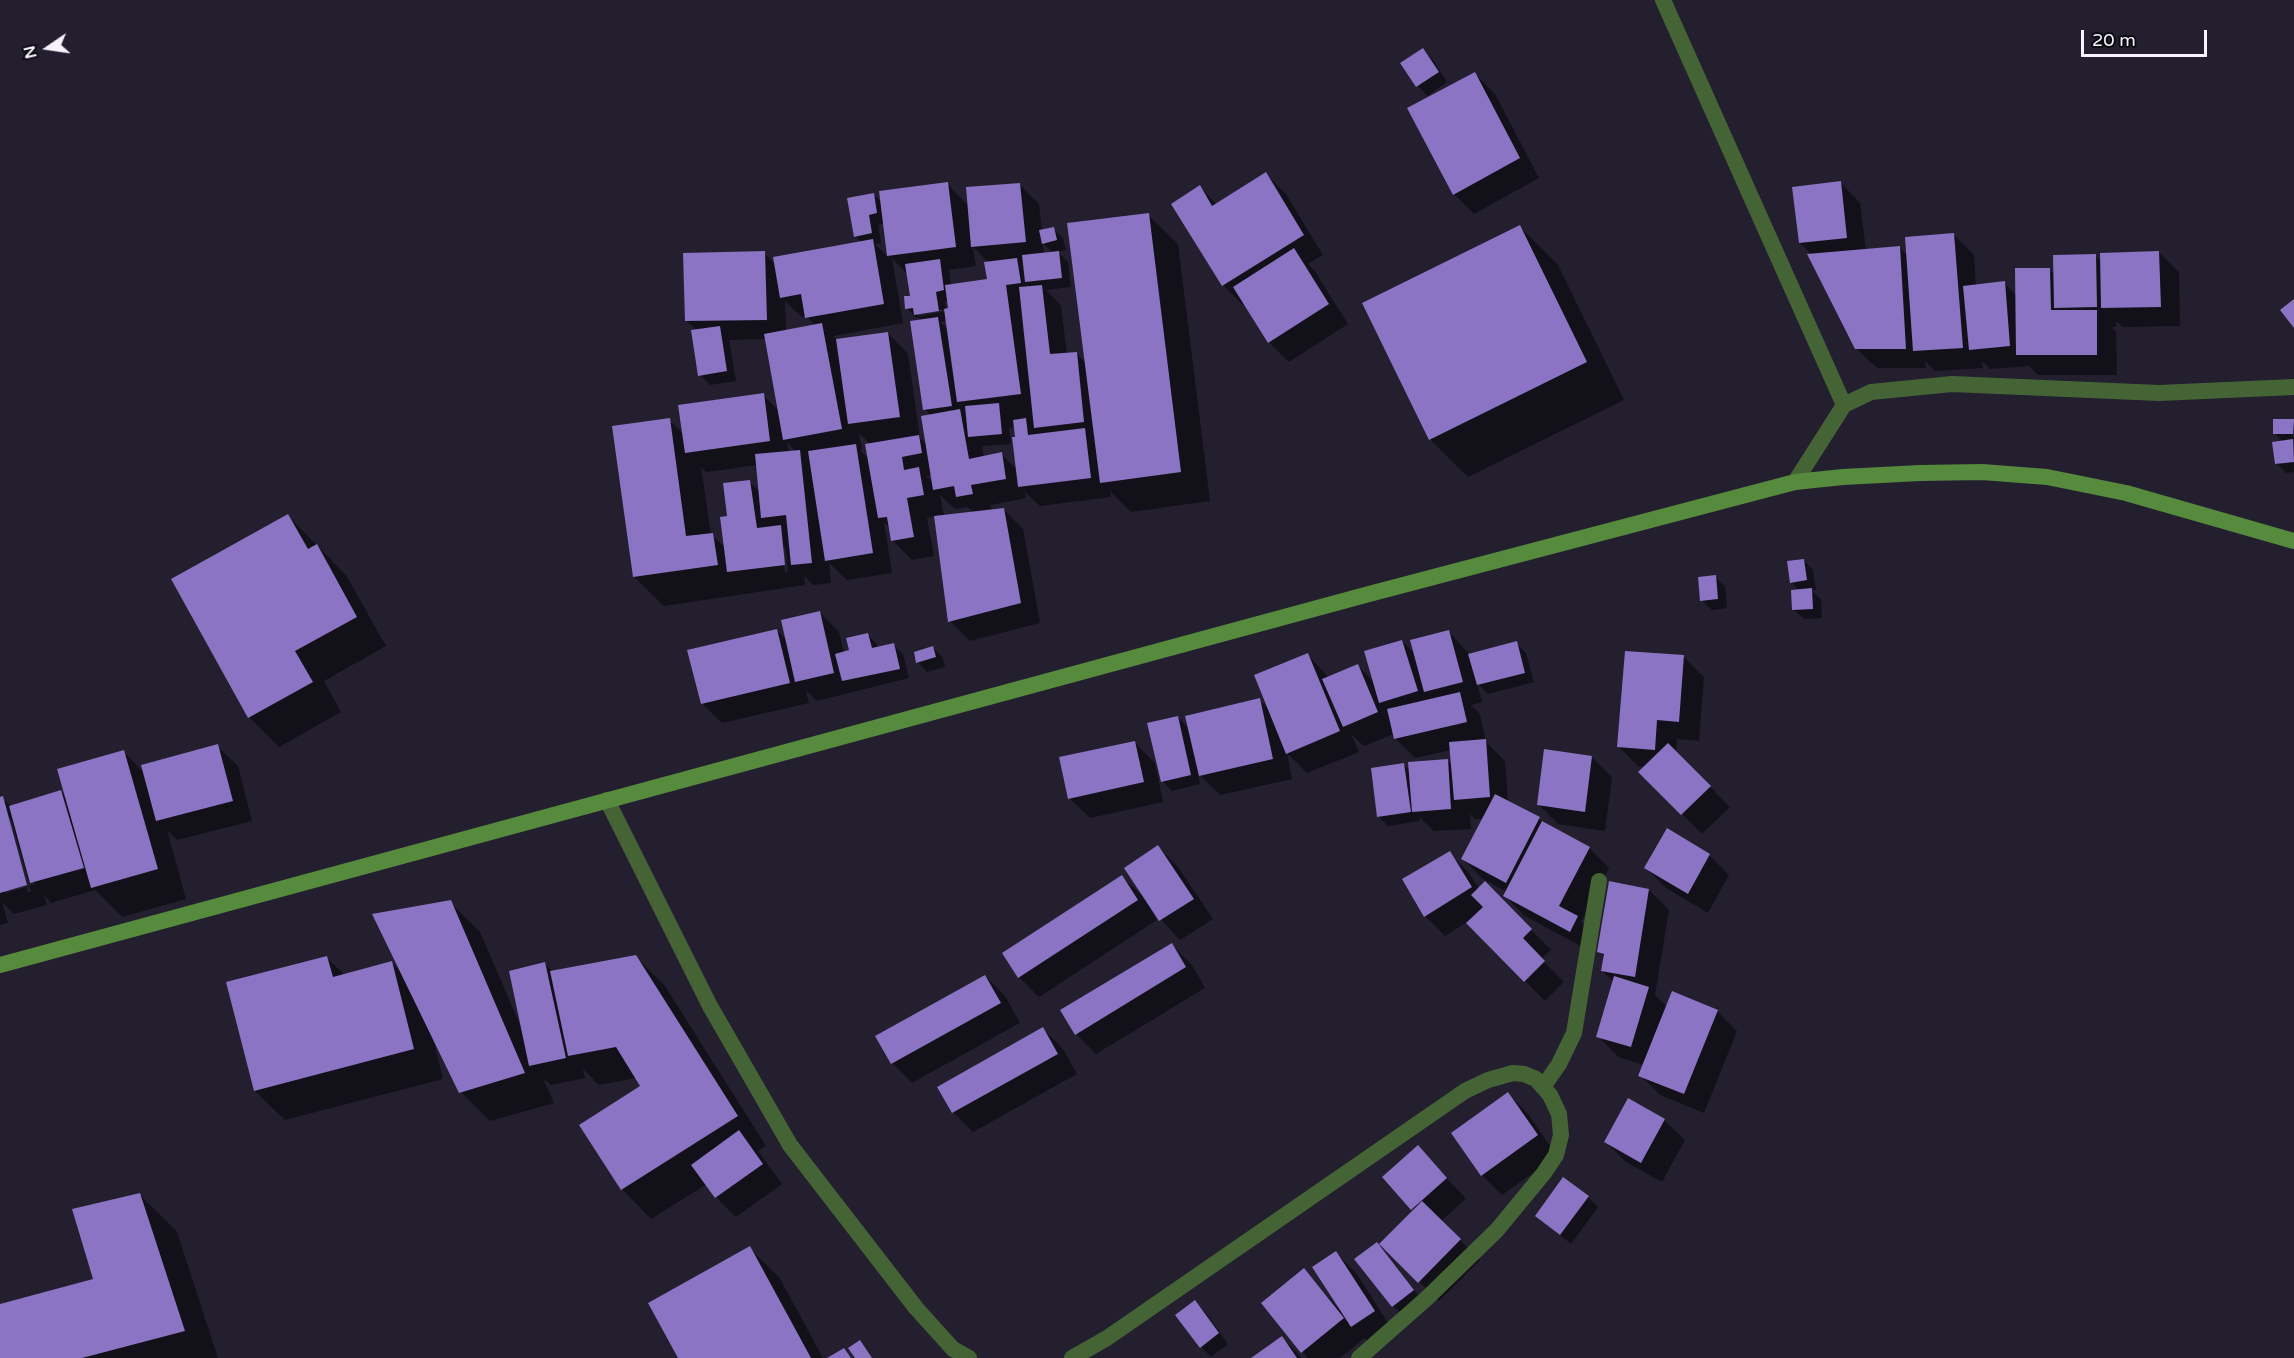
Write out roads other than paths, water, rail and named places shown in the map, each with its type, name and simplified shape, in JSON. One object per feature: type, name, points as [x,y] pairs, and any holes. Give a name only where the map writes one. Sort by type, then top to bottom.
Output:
[{"type":"main road","points":[[0,965],[1346,600],[1795,482],[1920,473],[1982,472],[2047,477],[2126,493],[2294,541]]},
{"type":"street","points":[[1664,0],[1845,405]]},
{"type":"street","points":[[1795,482],[1845,405],[1871,392],[1952,384],[2159,393],[2294,387]]},
{"type":"street","points":[[607,800],[710,1006],[790,1145],[916,1308],[953,1349],[969,1358]]},
{"type":"street","points":[[1543,1087],[1559,1064],[1574,1033],[1599,881]]},
{"type":"street","points":[[1072,1358],[1107,1338],[1465,1091],[1488,1080],[1513,1073],[1524,1074],[1536,1079],[1550,1095],[1559,1114],[1561,1135],[1556,1155],[1497,1230],[1427,1299],[1359,1358]]}]
